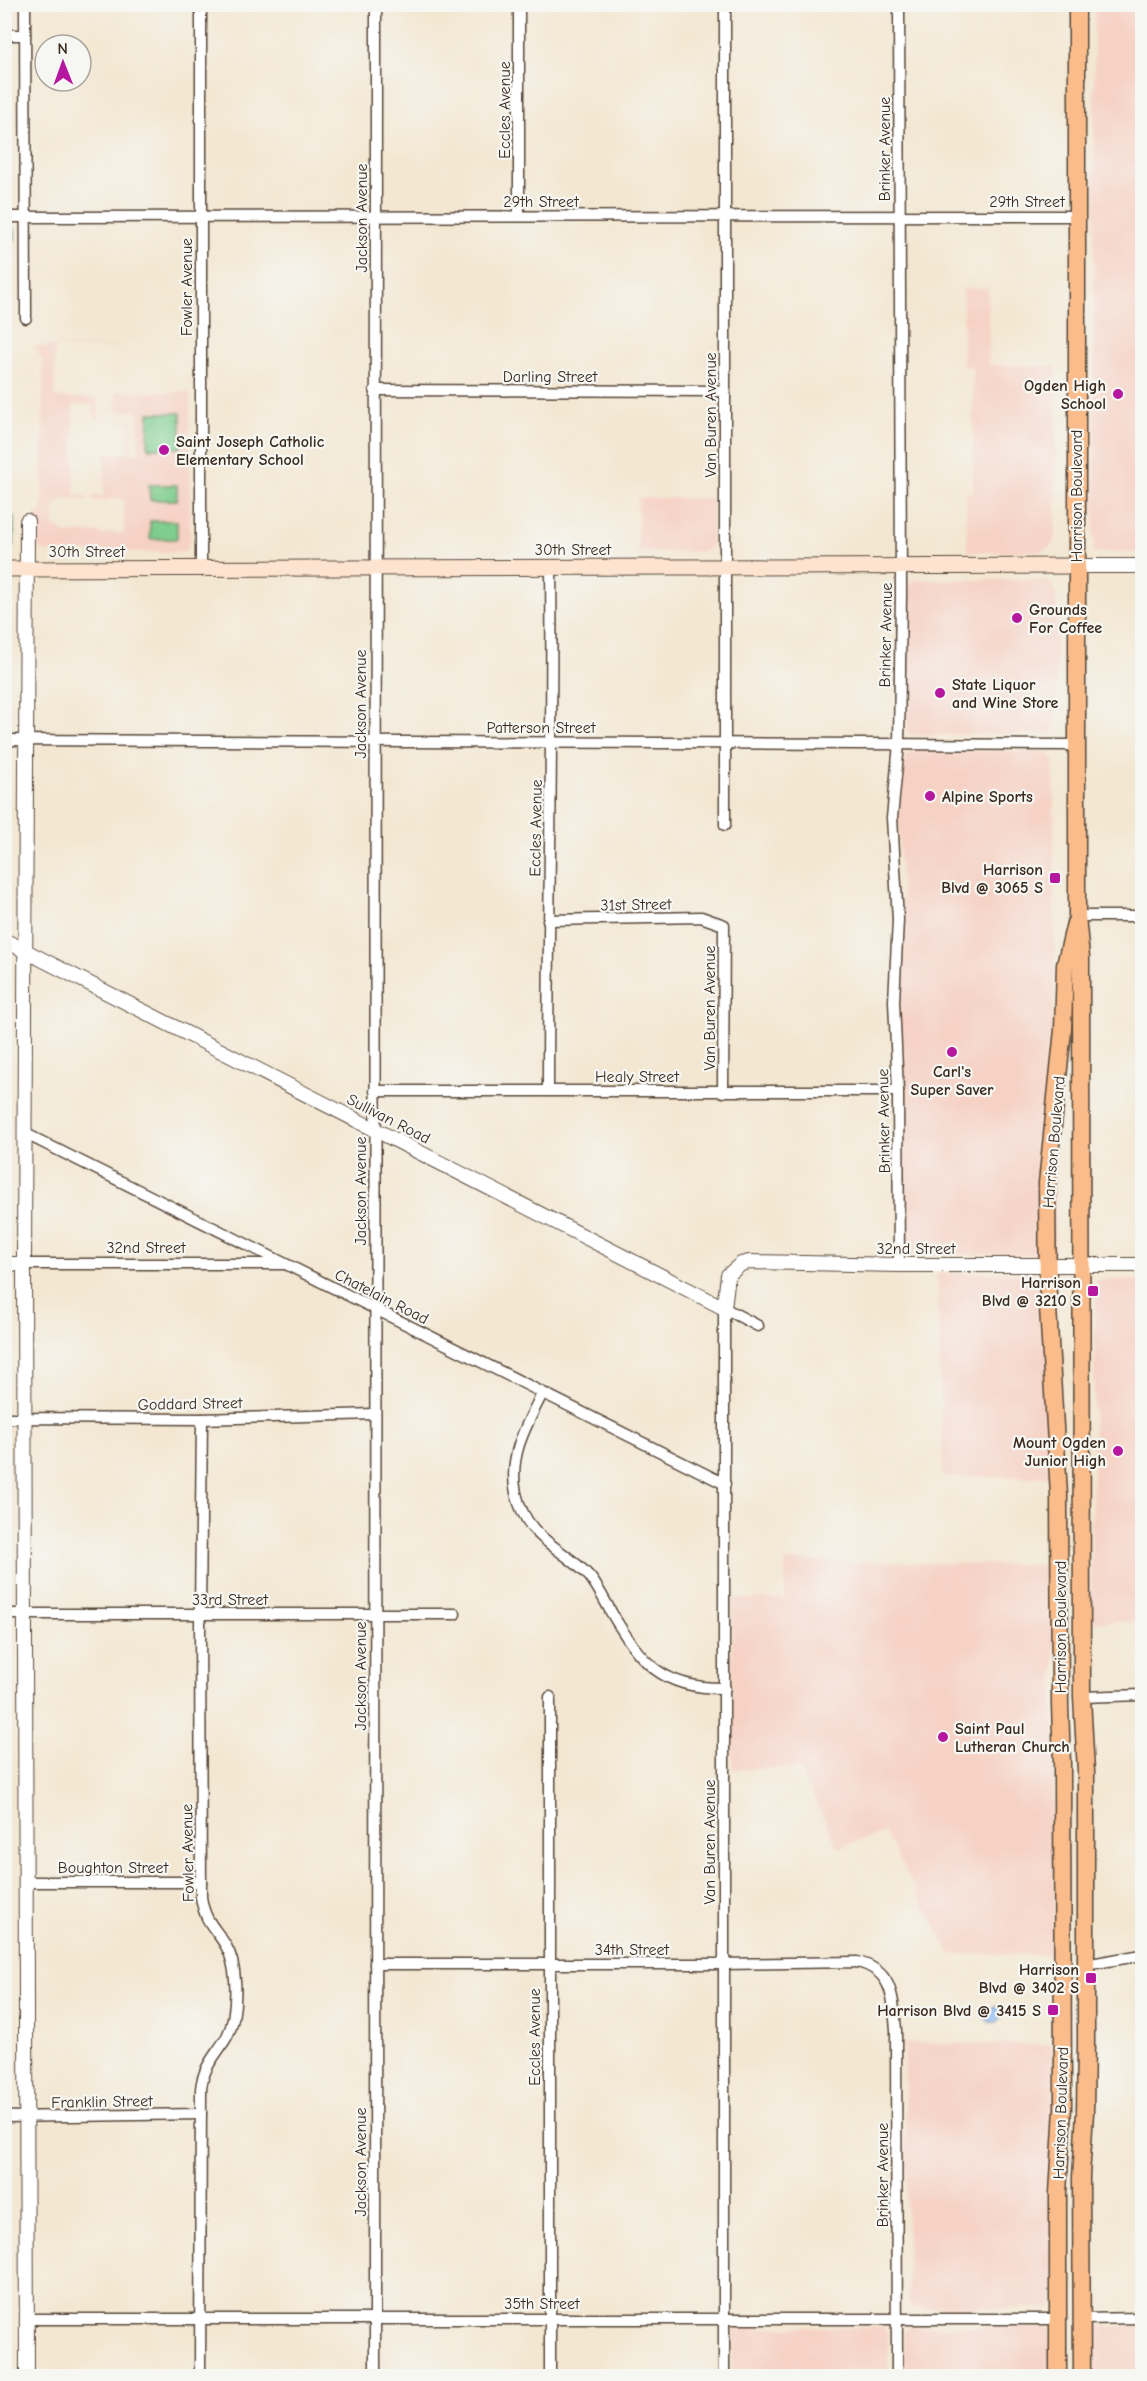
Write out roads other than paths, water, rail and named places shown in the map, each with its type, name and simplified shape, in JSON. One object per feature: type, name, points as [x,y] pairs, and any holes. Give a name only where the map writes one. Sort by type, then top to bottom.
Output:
[{"type":"main road","name":"Harrison Boulevard","points":[[1077,4],[1077,916],[1081,957],[1082,1697],[1086,1781],[1085,2112],[1081,2176],[1082,2376]]},
{"type":"main road","name":"30th Street","points":[[4,569],[1076,566]]},
{"type":"main road","name":"Harrison Boulevard","points":[[1058,2376],[1058,2183],[1063,2108],[1062,1763],[1059,1495],[1047,1265],[1048,1166],[1063,1030],[1064,973],[1067,949],[1077,916]]},
{"type":"street","points":[[25,4],[26,318]]},
{"type":"street","name":"Fowler Avenue","points":[[201,4],[201,569]]},
{"type":"street","name":"Jackson Avenue","points":[[375,2376],[376,4]]},
{"type":"street","name":"Eccles Avenue","points":[[519,4],[519,216]]},
{"type":"street","name":"Van Buren Avenue","points":[[725,4],[725,825]]},
{"type":"street","name":"Brinker Avenue","points":[[898,1265],[898,1091],[894,1000],[898,920],[892,818],[899,744],[901,566],[899,4]]},
{"type":"street","points":[[4,35],[25,35]]},
{"type":"street","name":"29th Street","points":[[4,217],[1077,216]]},
{"type":"street","name":"Darling Street","points":[[375,390],[724,391]]},
{"type":"street","points":[[27,521],[24,1264],[27,2376]]},
{"type":"street","name":"30th Street","points":[[1076,566],[1143,566]]},
{"type":"street","name":"Eccles Avenue","points":[[548,1090],[548,920],[552,742],[551,567]]},
{"type":"street","name":"Patterson Street","points":[[4,740],[1077,745]]},
{"type":"street","points":[[1077,916],[1143,916]]},
{"type":"street","name":"31st Street","points":[[548,920],[701,917],[724,925]]},
{"type":"street","name":"Van Buren Avenue","points":[[723,1092],[724,925]]},
{"type":"street","name":"Sullivan Road","points":[[4,940],[758,1326]]},
{"type":"street","name":"Healy Street","points":[[375,1091],[898,1091]]},
{"type":"street","name":"Chatelain Road","points":[[26,1134],[725,1484]]},
{"type":"street","name":"32nd Street","points":[[724,1308],[728,1275],[741,1264],[749,1262],[898,1265],[1143,1265]]},
{"type":"street","name":"32nd Street","points":[[4,1264],[287,1264]]},
{"type":"street","name":"Van Buren Avenue","points":[[724,1308],[724,2376]]},
{"type":"street","points":[[542,1394],[522,1435],[514,1461],[515,1489],[524,1516],[546,1542],[590,1578],[628,1641],[650,1666],[676,1681],[709,1688],[725,1688]]},
{"type":"street","name":"Goddard Street","points":[[4,1418],[202,1419],[375,1414]]},
{"type":"street","name":"Fowler Avenue","points":[[200,2376],[202,2079],[208,2062],[221,2047],[231,2029],[234,1997],[234,1976],[230,1954],[205,1917],[201,1897],[202,1419]]},
{"type":"street","name":"33rd Street","points":[[4,1614],[455,1614]]},
{"type":"street","points":[[1082,1697],[1143,1695]]},
{"type":"street","name":"Eccles Avenue","points":[[550,1697],[550,2376]]},
{"type":"street","name":"Boughton Street","points":[[25,1882],[201,1882]]},
{"type":"street","points":[[1085,1965],[1143,1955]]},
{"type":"street","name":"34th Street","points":[[375,1964],[857,1962],[878,1969],[884,1976]]},
{"type":"street","name":"Brinker Avenue","points":[[884,1976],[892,1997],[896,2030],[897,2376]]},
{"type":"street","name":"Franklin Street","points":[[4,2117],[201,2114]]},
{"type":"street","points":[[1081,2319],[1143,2318]]},
{"type":"street","name":"35th Street","points":[[27,2319],[1058,2319]]},
{"type":"water","points":[[998,2005],[1003,2009],[1002,2017],[996,2023],[990,2022],[983,2016],[985,2011]]},
{"type":"place","name":"Ogden High School","points":[[1118,394]]},
{"type":"place","name":"Saint Joseph Catholic Elementary School","points":[[164,450]]},
{"type":"place","name":"Grounds For Coffee","points":[[1017,618]]},
{"type":"place","name":"State Liquor and Wine Store","points":[[940,693]]},
{"type":"place","name":"Alpine Sports","points":[[930,796]]},
{"type":"place","name":"Harrison Blvd @ 3065 S","points":[[1055,878]]},
{"type":"place","name":"Carl's Super Saver","points":[[952,1052]]},
{"type":"place","name":"Harrison Blvd @ 3210 S","points":[[1093,1291]]},
{"type":"place","name":"Mount Ogden Junior High","points":[[1118,1451]]},
{"type":"place","name":"Saint Paul Lutheran Church","points":[[943,1737]]},
{"type":"place","name":"Harrison Blvd @ 3402 S","points":[[1091,1978]]},
{"type":"place","name":"Harrison Blvd @ 3415 S","points":[[1053,2010]]}]
